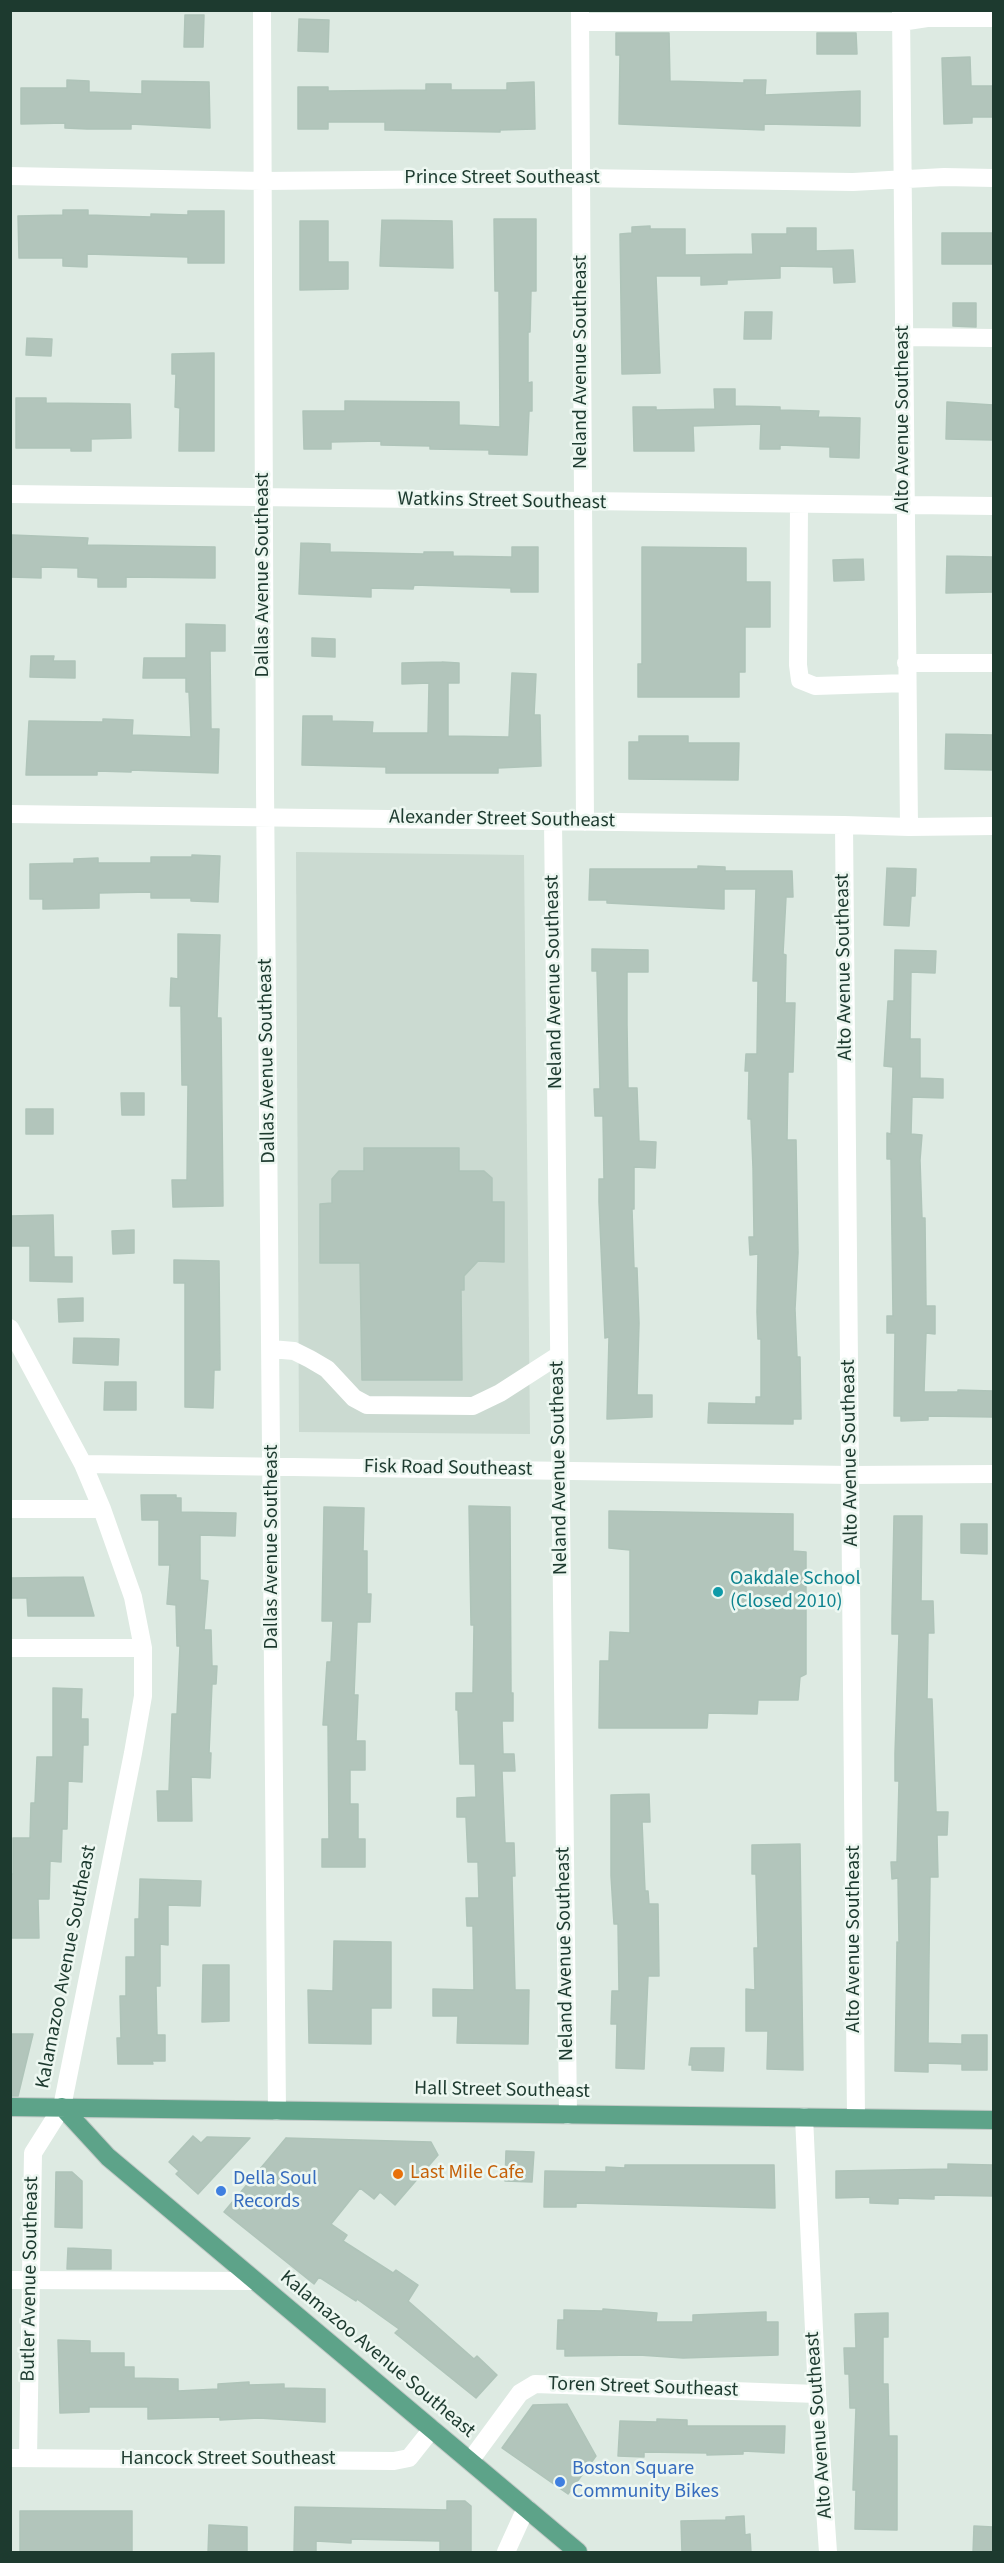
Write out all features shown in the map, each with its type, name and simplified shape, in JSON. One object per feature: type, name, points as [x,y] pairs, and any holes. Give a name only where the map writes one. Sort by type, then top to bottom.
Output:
[{"type":"main road","name":"Hall Street Southeast","points":[[10,2107],[993,2120]]},
{"type":"main road","name":"Kalamazoo Avenue Southeast","points":[[62,2107],[108,2157],[578,2553]]},
{"type":"street","name":"Dallas Avenue Southeast","points":[[262,10],[277,2111]]},
{"type":"street","points":[[580,16],[993,18]]},
{"type":"street","name":"Neland Avenue Southeast","points":[[580,16],[585,822]]},
{"type":"street","name":"Alto Avenue Southeast","points":[[901,16],[904,506],[909,827]]},
{"type":"street","name":"Prince Street Southeast","points":[[10,176],[263,180],[580,178],[902,181],[944,177],[993,178]]},
{"type":"street","points":[[904,337],[993,338]]},
{"type":"street","name":"Watkins Street Southeast","points":[[10,494],[264,499],[993,506]]},
{"type":"street","points":[[799,505],[798,665],[800,680],[815,686],[907,683]]},
{"type":"street","points":[[906,663],[993,663]]},
{"type":"street","name":"Alexander Street Southeast","points":[[10,814],[909,827],[993,826]]},
{"type":"street","name":"Neland Avenue Southeast","points":[[553,821],[568,2115]]},
{"type":"street","name":"Alto Avenue Southeast","points":[[844,825],[856,2117]]},
{"type":"street","name":"Kalamazoo Avenue Southeast","points":[[11,1329],[83,1464],[102,1509],[133,1597],[143,1648],[143,1696],[133,1753],[62,2107]]},
{"type":"street","points":[[271,1349],[294,1352],[310,1359],[327,1369],[354,1398],[367,1405],[473,1406],[500,1393],[559,1355]]},
{"type":"street","name":"Fisk Road Southeast","points":[[83,1464],[851,1475],[993,1474]]},
{"type":"street","points":[[10,1509],[102,1509]]},
{"type":"street","points":[[10,1648],[143,1648]]},
{"type":"street","name":"Butler Avenue Southeast","points":[[19,2458],[31,2281],[33,2153],[62,2107]]},
{"type":"street","name":"Alto Avenue Southeast","points":[[804,2117],[817,2394],[828,2553]]},
{"type":"street","points":[[10,2280],[254,2281]]},
{"type":"street","name":"Toren Street Southeast","points":[[470,2461],[520,2393],[535,2384],[817,2394]]},
{"type":"street","name":"Hancock Street Southeast","points":[[19,2458],[394,2461],[409,2458],[432,2429]]},
{"type":"street","points":[[506,2553],[526,2508]]},
{"type":"shaded area","points":[[296,852],[524,855],[530,1434],[299,1432]]},
{"type":"building","points":[[185,15],[204,15],[203,47],[184,47]]},
{"type":"building","points":[[299,19],[329,20],[328,52],[298,51]]},
{"type":"building","points":[[616,33],[669,33],[670,81],[744,83],[744,80],[766,80],[765,95],[860,91],[860,126],[764,124],[764,130],[619,124],[620,55],[616,55]]},
{"type":"building","points":[[817,33],[856,33],[857,54],[817,54]]},
{"type":"building","points":[[970,57],[971,86],[993,86],[993,117],[972,117],[972,123],[944,124],[942,58]]},
{"type":"building","points":[[67,80],[89,81],[89,92],[142,94],[142,81],[209,82],[210,128],[131,124],[131,129],[87,129],[65,128],[65,123],[21,124],[21,88],[67,88]]},
{"type":"building","points":[[534,82],[535,129],[500,130],[500,132],[385,130],[385,122],[328,122],[328,129],[298,129],[298,87],[328,87],[328,91],[426,90],[426,84],[451,84],[451,90],[507,90],[507,83]]},
{"type":"building","points":[[63,210],[88,210],[88,215],[151,217],[151,214],[188,215],[188,211],[224,211],[224,263],[188,263],[188,257],[87,254],[87,267],[63,266],[63,258],[19,258],[18,216],[63,215]]},
{"type":"building","points":[[494,219],[536,219],[536,291],[531,291],[530,332],[528,332],[528,383],[532,382],[532,411],[529,411],[527,455],[489,454],[489,450],[381,445],[381,441],[331,442],[331,449],[304,449],[303,411],[345,411],[345,401],[459,402],[459,425],[500,427],[499,291],[495,291]]},
{"type":"building","points":[[382,220],[452,221],[453,268],[380,266]]},
{"type":"building","points":[[300,221],[328,221],[328,262],[348,262],[348,289],[300,290]]},
{"type":"building","points":[[650,226],[650,229],[685,229],[685,255],[753,254],[752,234],[787,234],[787,228],[816,228],[816,251],[853,250],[855,282],[834,283],[833,267],[780,266],[780,278],[727,280],[727,284],[701,285],[701,276],[656,276],[660,373],[622,374],[620,234],[632,233],[632,227]]},
{"type":"building","points":[[942,233],[993,233],[993,264],[942,264]]},
{"type":"building","points":[[953,303],[976,303],[976,327],[953,326]]},
{"type":"building","points":[[745,312],[772,312],[771,339],[744,339]]},
{"type":"building","points":[[27,338],[52,339],[51,356],[26,355]]},
{"type":"building","points":[[214,353],[214,451],[179,451],[180,408],[175,407],[176,374],[172,374],[172,354]]},
{"type":"building","points":[[714,389],[735,389],[735,406],[780,407],[780,410],[819,411],[818,417],[860,418],[859,458],[830,457],[830,447],[780,445],[780,449],[760,449],[761,424],[693,426],[694,451],[634,451],[633,407],[656,407],[656,410],[715,409]]},
{"type":"building","points":[[16,398],[46,398],[46,403],[130,404],[131,438],[91,439],[91,451],[71,451],[71,448],[16,448]]},
{"type":"building","points":[[947,402],[993,405],[993,440],[946,439]]},
{"type":"building","points":[[12,535],[88,538],[87,545],[215,547],[215,578],[126,577],[126,587],[98,587],[98,578],[78,577],[78,568],[41,567],[41,578],[11,577]]},
{"type":"building","points":[[301,543],[330,544],[330,552],[424,554],[424,552],[453,552],[453,556],[512,557],[512,547],[538,547],[538,592],[511,592],[511,588],[414,585],[413,589],[371,588],[371,597],[299,594]]},
{"type":"building","points":[[642,547],[746,548],[746,582],[770,582],[770,627],[745,627],[745,672],[739,672],[739,697],[638,697],[638,664],[642,664]]},
{"type":"building","points":[[947,556],[993,557],[993,592],[946,593]]},
{"type":"building","points":[[863,559],[864,580],[834,581],[833,560]]},
{"type":"building","points":[[186,624],[225,625],[225,651],[210,651],[211,729],[219,729],[218,773],[131,770],[131,772],[97,771],[97,775],[26,775],[29,721],[133,720],[132,735],[191,737],[189,692],[186,692],[186,678],[143,678],[144,658],[186,658]]},
{"type":"building","points":[[312,638],[335,639],[335,657],[312,656]]},
{"type":"building","points":[[31,656],[54,656],[53,661],[75,661],[75,678],[30,677]]},
{"type":"building","points":[[402,663],[459,663],[459,683],[448,683],[448,736],[509,737],[512,673],[536,674],[534,715],[540,715],[541,766],[498,768],[498,773],[386,773],[386,767],[302,765],[303,716],[332,716],[332,721],[373,722],[372,733],[428,733],[429,683],[402,684]]},
{"type":"building","points":[[946,734],[993,735],[993,770],[945,769]]},
{"type":"building","points":[[639,736],[688,736],[688,743],[739,743],[738,780],[629,779],[629,742],[639,742]]},
{"type":"building","points":[[192,855],[220,856],[218,902],[191,901],[191,898],[151,898],[151,892],[99,893],[99,908],[43,909],[43,899],[30,899],[30,864],[74,863],[74,859],[98,858],[98,863],[151,863],[151,857],[192,857]]},
{"type":"building","points":[[698,866],[725,867],[725,871],[792,871],[793,897],[786,897],[783,954],[786,955],[785,1003],[795,1003],[793,1072],[788,1072],[787,1140],[796,1140],[798,1253],[795,1309],[797,1357],[800,1357],[801,1419],[793,1419],[793,1424],[708,1423],[709,1403],[756,1404],[756,1397],[761,1397],[761,1339],[758,1339],[757,1312],[758,1254],[750,1255],[749,1237],[754,1237],[753,1168],[751,1119],[748,1119],[749,1071],[745,1071],[746,1054],[757,1054],[758,981],[753,981],[756,889],[724,889],[724,909],[589,900],[590,869],[698,869]]},
{"type":"building","points":[[887,868],[916,869],[915,896],[911,896],[909,926],[884,925]]},
{"type":"building","points":[[178,934],[220,935],[217,1018],[221,1018],[223,1206],[173,1207],[172,1180],[187,1180],[188,1085],[182,1085],[181,1006],[170,1006],[171,978],[178,979]]},
{"type":"building","points":[[592,949],[648,950],[648,972],[627,972],[627,1024],[628,1088],[637,1088],[639,1141],[656,1142],[655,1168],[634,1167],[634,1209],[632,1209],[639,1323],[637,1395],[652,1395],[652,1417],[607,1419],[609,1337],[605,1338],[599,1202],[599,1179],[604,1179],[603,1116],[595,1116],[594,1089],[600,1089],[597,971],[592,971]]},
{"type":"building","points":[[895,950],[936,951],[935,973],[911,972],[910,1039],[920,1039],[920,1078],[943,1079],[943,1098],[912,1097],[911,1134],[922,1135],[920,1160],[922,1218],[925,1218],[926,1306],[935,1306],[935,1334],[926,1333],[924,1392],[993,1391],[993,1417],[928,1416],[928,1420],[901,1421],[901,1416],[894,1416],[895,1333],[887,1333],[887,1316],[893,1316],[891,1159],[887,1159],[887,1133],[891,1134],[893,1067],[884,1066],[888,1001],[894,1001]]},
{"type":"building","points":[[121,1093],[144,1093],[144,1115],[122,1115]]},
{"type":"building","points":[[26,1109],[53,1109],[53,1134],[26,1134]]},
{"type":"building","points":[[364,1148],[459,1148],[459,1171],[484,1171],[492,1178],[492,1202],[504,1202],[504,1262],[478,1261],[464,1276],[464,1290],[461,1290],[462,1380],[362,1380],[360,1263],[320,1263],[320,1204],[332,1203],[332,1179],[339,1171],[364,1171]]},
{"type":"building","points":[[53,1215],[54,1257],[72,1257],[72,1282],[30,1281],[30,1246],[10,1246],[10,1216]]},
{"type":"building","points":[[134,1230],[134,1253],[113,1254],[112,1231]]},
{"type":"building","points":[[174,1260],[219,1261],[220,1370],[214,1370],[213,1408],[185,1407],[185,1283],[174,1283]]},
{"type":"building","points":[[83,1298],[83,1321],[59,1322],[58,1299]]},
{"type":"building","points":[[74,1338],[119,1339],[118,1365],[73,1363]]},
{"type":"building","points":[[105,1382],[136,1382],[136,1410],[104,1410]]},
{"type":"building","points":[[141,1495],[176,1495],[176,1498],[181,1498],[181,1512],[236,1513],[235,1536],[200,1535],[200,1580],[208,1581],[204,1630],[211,1630],[212,1666],[217,1666],[216,1684],[212,1684],[210,1778],[191,1777],[192,1821],[158,1821],[157,1791],[169,1791],[172,1714],[177,1714],[180,1646],[177,1646],[176,1605],[167,1604],[170,1565],[159,1565],[159,1520],[142,1520]]},
{"type":"building","points":[[469,1506],[510,1507],[513,1721],[502,1721],[503,1754],[514,1754],[515,1771],[502,1771],[505,1843],[514,1843],[515,1876],[512,1876],[515,1990],[529,1990],[528,2044],[457,2043],[458,2016],[433,2016],[433,1989],[474,1990],[473,1926],[467,1926],[466,1898],[479,1898],[478,1862],[468,1862],[466,1817],[457,1817],[457,1798],[476,1797],[475,1764],[460,1764],[458,1710],[456,1710],[456,1693],[473,1693],[474,1625],[471,1625]]},
{"type":"building","points":[[324,1507],[364,1508],[363,1551],[367,1551],[367,1594],[371,1594],[370,1622],[357,1622],[354,1695],[358,1695],[356,1741],[365,1741],[365,1770],[350,1770],[350,1804],[358,1804],[358,1839],[365,1839],[365,1867],[322,1867],[322,1839],[329,1839],[328,1725],[323,1725],[327,1662],[331,1662],[333,1621],[322,1621]]},
{"type":"building","name":"Oakdale School (Closed 2010)","points":[[609,1511],[793,1514],[793,1551],[806,1552],[806,1674],[800,1677],[798,1700],[758,1700],[757,1714],[708,1713],[707,1728],[599,1728],[600,1661],[609,1661],[610,1632],[630,1633],[630,1550],[609,1548]]},
{"type":"building","points":[[894,1516],[922,1516],[921,1601],[933,1601],[934,1633],[928,1633],[927,1699],[932,1699],[936,1812],[948,1812],[947,1835],[937,1835],[938,1877],[930,1877],[928,2043],[962,2044],[962,2035],[987,2035],[987,2070],[962,2070],[962,2064],[928,2063],[928,2072],[895,2071],[897,1942],[899,1943],[898,1878],[892,1879],[891,1862],[897,1862],[899,1781],[895,1781],[895,1753],[899,1634],[892,1634]]},
{"type":"building","points":[[961,1524],[987,1524],[987,1554],[961,1553]]},
{"type":"building","points":[[83,1577],[94,1616],[28,1616],[27,1598],[10,1598],[10,1578]]},
{"type":"building","points":[[53,1688],[82,1689],[81,1719],[88,1719],[88,1745],[83,1745],[82,1782],[68,1781],[67,1829],[62,1829],[61,1862],[50,1861],[49,1899],[38,1899],[39,1938],[10,1938],[10,1874],[13,1874],[13,1838],[30,1838],[31,1803],[35,1803],[37,1757],[53,1757]]},
{"type":"building","points":[[649,1794],[650,1822],[642,1822],[645,1891],[648,1891],[649,1904],[658,1904],[659,1976],[648,1976],[644,2069],[616,2068],[617,2024],[611,2024],[612,1991],[619,1991],[618,1924],[614,1924],[611,1876],[611,1795]]},
{"type":"building","points":[[800,1844],[803,2070],[767,2069],[768,2031],[746,2031],[746,1989],[755,1990],[754,1948],[758,1948],[756,1874],[752,1874],[752,1845]]},
{"type":"building","points":[[140,1879],[201,1881],[200,1906],[168,1905],[168,1945],[160,1944],[160,1986],[156,1986],[157,2035],[165,2035],[165,2061],[152,2061],[153,2064],[118,2064],[117,2038],[121,2038],[120,1996],[126,1996],[126,1957],[135,1957],[135,1919],[139,1919]]},
{"type":"building","points":[[334,1941],[391,1942],[391,2008],[371,2008],[371,2044],[309,2043],[308,1990],[333,1991]]},
{"type":"building","points":[[203,1965],[229,1965],[229,2021],[202,2022]]},
{"type":"building","points":[[10,2034],[33,2034],[18,2096],[10,2096]]},
{"type":"building","points":[[691,2048],[724,2048],[723,2071],[692,2070],[692,2065],[689,2065]]},
{"type":"building","points":[[193,2136],[201,2143],[207,2137],[250,2138],[198,2194],[176,2174],[179,2171],[169,2162]]},
{"type":"building","points":[[286,2138],[431,2142],[438,2155],[395,2205],[380,2192],[374,2199],[360,2188],[331,2224],[347,2235],[343,2241],[393,2273],[396,2270],[418,2285],[408,2301],[474,2359],[477,2356],[497,2375],[476,2398],[395,2333],[399,2329],[357,2299],[356,2301],[319,2277],[314,2284],[224,2212]]},
{"type":"building","points":[[506,2151],[534,2152],[532,2182],[505,2181]]},
{"type":"building","points":[[948,2164],[993,2165],[993,2196],[934,2195],[934,2199],[898,2198],[898,2204],[870,2203],[870,2197],[836,2198],[836,2171],[948,2169]]},
{"type":"building","points":[[625,2165],[774,2165],[775,2208],[576,2203],[576,2207],[544,2207],[545,2171],[606,2172],[606,2167],[625,2168]]},
{"type":"building","points":[[56,2172],[72,2172],[82,2181],[82,2228],[55,2227]]},
{"type":"building","points":[[68,2248],[111,2250],[111,2269],[67,2269]]},
{"type":"building","points":[[603,2309],[657,2313],[656,2322],[693,2322],[693,2315],[766,2312],[766,2322],[778,2322],[778,2355],[683,2358],[639,2355],[565,2356],[565,2349],[557,2349],[558,2320],[564,2320],[564,2310],[603,2311]]},
{"type":"building","points":[[888,2313],[888,2337],[883,2337],[883,2384],[888,2384],[889,2436],[897,2436],[897,2530],[855,2529],[856,2490],[853,2490],[856,2408],[850,2408],[849,2374],[845,2374],[844,2348],[856,2348],[855,2314]]},
{"type":"building","points":[[58,2340],[90,2341],[90,2353],[124,2353],[124,2367],[134,2367],[134,2378],[178,2379],[178,2391],[218,2389],[218,2384],[249,2382],[249,2385],[284,2384],[284,2388],[325,2389],[325,2422],[259,2418],[220,2420],[220,2417],[148,2419],[148,2407],[89,2407],[89,2412],[60,2413]]},
{"type":"building","points":[[567,2404],[596,2456],[568,2494],[502,2448],[533,2405]]},
{"type":"building","points":[[657,2419],[687,2420],[687,2426],[785,2426],[784,2453],[743,2451],[743,2454],[707,2455],[707,2453],[644,2452],[644,2457],[618,2456],[620,2421],[657,2422]]},
{"type":"building","points":[[447,2501],[465,2501],[471,2506],[471,2553],[440,2553],[440,2541],[351,2539],[351,2543],[316,2541],[316,2553],[294,2553],[295,2507],[447,2510]]},
{"type":"building","points":[[20,2511],[132,2511],[132,2553],[20,2553]]},
{"type":"building","points":[[744,2516],[745,2535],[750,2534],[751,2553],[682,2553],[681,2521],[726,2520],[726,2517]]},
{"type":"building","points":[[209,2525],[247,2527],[247,2553],[208,2553]]},
{"type":"building","points":[[974,2526],[993,2527],[993,2553],[973,2553]]},
{"type":"place","name":"Oakdale School (Closed 2010)","points":[[718,1592]]},
{"type":"place","name":"Last Mile Cafe","points":[[398,2174]]},
{"type":"place","name":"Della Soul Records","points":[[221,2191]]},
{"type":"place","name":"Boston Square Community Bikes","points":[[560,2482]]}]
